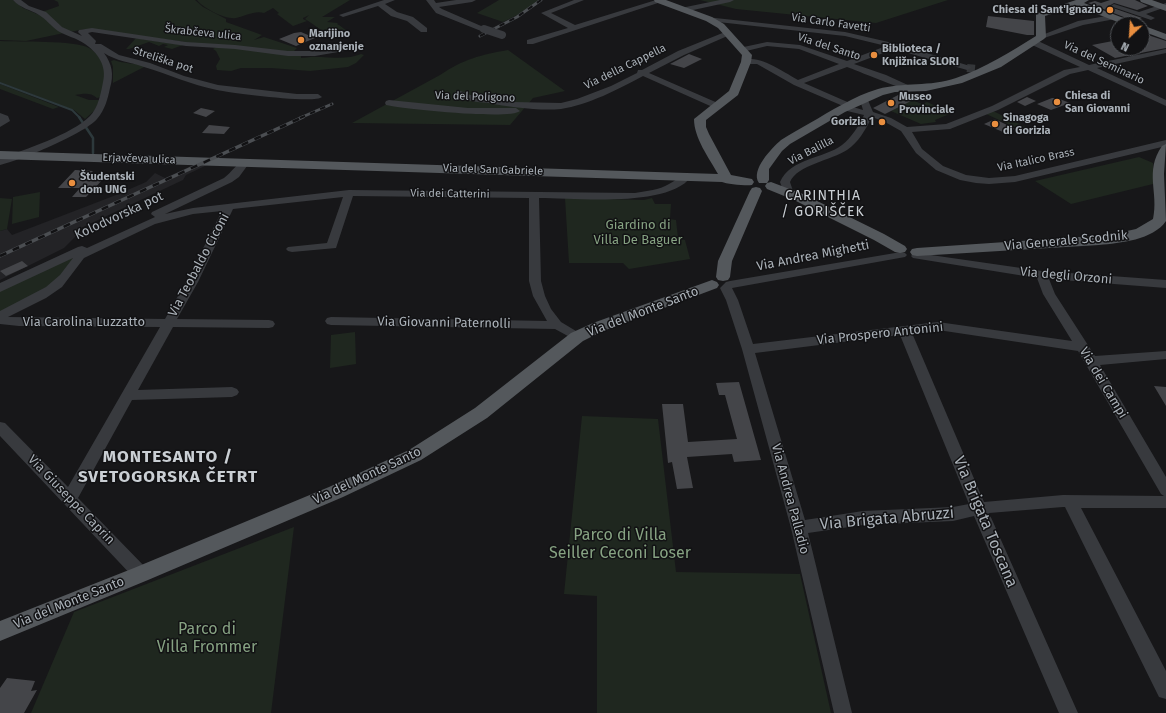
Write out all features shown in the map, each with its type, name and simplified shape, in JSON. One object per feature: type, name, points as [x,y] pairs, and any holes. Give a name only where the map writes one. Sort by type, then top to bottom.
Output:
[{"type":"main road","points":[[659,0],[709,19],[722,26],[745,56],[734,93],[700,119],[700,127],[727,179]]},
{"type":"main road","points":[[723,284],[726,261],[763,169],[771,156],[786,142],[848,107],[880,92],[895,89],[938,86],[958,81],[980,70],[997,65],[1037,39],[1040,15],[1085,0]]},
{"type":"main road","points":[[1144,0],[1164,6]]},
{"type":"main road","points":[[1076,3],[1110,16]]},
{"type":"main road","points":[[1150,31],[1166,37]]},
{"type":"main road","name":"Via Generale Scodnik","points":[[917,254],[962,249],[1103,239],[1124,237],[1138,233],[1150,228],[1164,213],[1163,152]]},
{"type":"main road","name":"Erjavčeva ulica","points":[[0,155],[278,163]]},
{"type":"main road","name":"Via del San Gabriele","points":[[278,163],[686,177],[727,179],[757,184]]},
{"type":"main road","name":"Via degli Orzoni","points":[[757,184],[788,191],[884,239],[911,258],[917,254]]},
{"type":"main road","name":"Via del Monte Santo","points":[[0,631],[141,574],[336,492],[415,455],[481,413],[577,337],[598,327],[723,284]]},
{"type":"street","name":"Streliška pot","points":[[17,0],[23,6],[45,15],[54,26],[91,45],[97,45],[116,57],[147,65],[186,80],[218,88],[297,97],[318,97]]},
{"type":"street","points":[[344,15],[391,0]]},
{"type":"street","points":[[432,3],[471,3],[480,0]]},
{"type":"street","points":[[574,28],[545,13],[580,0]]},
{"type":"street","points":[[530,42],[659,0]]},
{"type":"street","points":[[684,10],[730,0]]},
{"type":"street","points":[[432,3],[439,11],[502,35]]},
{"type":"street","points":[[380,4],[394,14],[410,19],[424,30]]},
{"type":"street","points":[[1114,6],[1144,16]]},
{"type":"street","points":[[1138,14],[1164,6]]},
{"type":"street","points":[[1037,39],[1081,23],[1110,17]]},
{"type":"street","name":"Via Carlo Favetti","points":[[709,19],[824,31],[868,38],[933,60],[968,68]]},
{"type":"street","name":"Via Carlo Favetti","points":[[722,26],[725,23],[736,21]]},
{"type":"street","name":"Škrabčeva ulica","points":[[91,45],[92,41],[82,32],[92,30],[187,44],[237,47],[269,52],[311,53],[332,52],[341,49]]},
{"type":"street","points":[[800,47],[800,43],[824,31]]},
{"type":"street","name":"Via della Cappella","points":[[458,93],[471,98],[513,105],[561,106],[580,101],[614,88],[641,72],[681,53],[728,34]]},
{"type":"street","name":"Via del Seminario","points":[[1037,39],[1087,67],[1166,103]]},
{"type":"street","name":"Via del Santo","points":[[745,56],[767,44],[800,47],[907,88]]},
{"type":"street","points":[[0,162],[52,141],[83,125],[93,118],[104,98],[108,80],[108,66],[104,57],[91,45]]},
{"type":"street","points":[[797,83],[894,46]]},
{"type":"street","points":[[745,56],[848,107],[884,118],[906,130],[947,127],[990,110],[1067,72],[1166,51]]},
{"type":"street","points":[[641,72],[717,106]]},
{"type":"street","points":[[864,100],[869,114]]},
{"type":"street","name":"Via del Poligono","points":[[389,103],[500,112],[561,106]]},
{"type":"street","name":"Via Balilla","points":[[788,191],[785,183],[786,177],[801,167],[845,147],[869,114]]},
{"type":"street","points":[[0,116],[5,118],[5,121],[0,124]]},
{"type":"street","name":"Via Italico Brass","points":[[906,130],[914,145],[932,164],[942,170],[966,178],[988,181],[1015,179],[1166,143]]},
{"type":"street","points":[[914,145],[909,145],[913,154],[925,167],[938,174]]},
{"type":"street","points":[[1139,150],[1163,152]]},
{"type":"street","points":[[223,162],[232,168],[235,175]]},
{"type":"street","name":"Kolodvorska pot","points":[[0,288],[228,180],[235,175],[245,162]]},
{"type":"street","name":"Via dei Catterini","points":[[0,316],[52,288],[64,278],[72,264],[80,256],[151,222],[169,216],[229,207],[349,193],[635,196],[650,194],[678,185],[686,177]]},
{"type":"street","points":[[292,249],[332,246],[349,193]]},
{"type":"street","points":[[534,195],[535,281],[546,310],[557,325],[577,337]]},
{"type":"street","name":"Via Teobaldo Ciconi","points":[[69,499],[192,282],[229,207]]},
{"type":"street","points":[[962,249],[958,256],[966,264]]},
{"type":"street","name":"Via Andrea Mighetti","points":[[723,284],[739,284],[901,252]]},
{"type":"street","name":"Via degli Orzoni","points":[[917,254],[966,264],[1042,275],[1166,284]]},
{"type":"street","name":"Via dei Campi","points":[[1042,275],[1049,294],[1091,361],[1166,490]]},
{"type":"street","name":"Via Andrea Palladio","points":[[723,284],[732,300],[748,349],[799,528],[843,713]]},
{"type":"street","name":"Via Carolina Luzzatto","points":[[0,320],[19,322],[169,323]]},
{"type":"street","name":"Via Giovanni Paternolli","points":[[331,322],[557,325]]},
{"type":"street","name":"Via Teobaldo Ciconi","points":[[169,323],[269,324]]},
{"type":"street","name":"Via Prospero Antonini","points":[[748,349],[938,326],[1082,347]]},
{"type":"street","name":"Via Brigata Toscana","points":[[904,330],[979,509],[1069,713]]},
{"type":"street","points":[[1091,361],[1120,360],[1135,357],[1166,355]]},
{"type":"street","points":[[128,395],[232,392]]},
{"type":"street","name":"Via Giuseppe Caprin","points":[[0,427],[141,574]]},
{"type":"street","points":[[1070,501],[1166,690]]},
{"type":"street","name":"Via Brigata Abruzzi","points":[[799,528],[863,518],[953,514],[1002,506],[1070,501],[1166,502]]},
{"type":"shaded area","points":[[193,165],[207,165],[186,175],[183,180],[79,229],[81,231],[64,248],[0,280],[0,231],[7,229],[12,235],[146,182],[155,173],[165,178]]},
{"type":"green space","points":[[0,0],[13,0],[23,8],[44,17],[64,33],[26,41],[0,40]]},
{"type":"green space","points":[[54,0],[195,0],[203,7],[226,19],[226,22],[262,35],[254,40],[264,37],[297,48],[294,51],[282,51],[193,43],[85,29],[70,32],[42,12],[59,6],[58,2]]},
{"type":"green space","points":[[197,0],[350,0],[322,17],[335,17],[327,22],[338,23],[337,24],[347,31],[351,32],[345,36],[339,37],[327,34],[305,19],[309,15],[303,18],[307,21],[293,26],[277,14],[279,13],[273,8],[264,13],[254,13],[236,18],[227,17],[209,10]]},
{"type":"green space","points":[[499,0],[539,0],[523,12],[503,22],[477,13]]},
{"type":"green space","points":[[700,0],[948,0],[876,23],[736,9]]},
{"type":"green space","points":[[136,38],[183,45],[172,49],[164,47],[168,45],[163,44],[159,46],[149,42],[126,49]]},
{"type":"green space","points":[[0,41],[72,44],[82,45],[92,50],[101,58],[104,67],[101,97],[97,98],[86,94],[75,95],[89,100],[100,100],[94,111],[85,119],[74,110],[0,82]]},
{"type":"green space","points":[[217,46],[301,55],[301,58],[345,58],[361,54],[364,55],[356,63],[348,67],[310,71],[271,68],[241,68],[231,71],[217,70],[216,66],[220,59],[216,51],[213,49]]},
{"type":"green space","points":[[508,50],[565,91],[533,98],[510,125],[352,123],[465,61]]},
{"type":"green space","points":[[114,60],[146,66],[113,83],[113,67],[111,61]]},
{"type":"green space","points":[[0,84],[59,107],[53,109],[0,89]]},
{"type":"green space","points":[[912,100],[922,104],[927,102],[952,113],[935,120],[936,122],[921,124],[891,111]]},
{"type":"green space","points":[[991,110],[1030,129],[1023,131],[984,113]]},
{"type":"green space","points":[[1139,157],[1153,163],[1153,184],[1071,204],[1035,181]]},
{"type":"green space","points":[[40,192],[39,217],[12,224],[13,197]]},
{"type":"green space","points":[[0,198],[12,199],[7,229],[0,231]]},
{"type":"green space","name":"Giardino di Villa De Baguer","points":[[565,198],[644,200],[652,198],[655,204],[671,204],[670,219],[676,220],[678,238],[685,240],[690,259],[629,269],[623,263],[569,263]]},
{"type":"green space","points":[[74,256],[78,257],[62,278],[0,315],[0,291]]},
{"type":"green space","points":[[355,332],[356,364],[330,368],[331,335]]},
{"type":"green space","name":"Parco di Villa Seiller Ceconi Loser","points":[[582,416],[658,419],[676,572],[800,574],[831,713],[597,713],[597,596],[564,594]]},
{"type":"green space","name":"Parco di Villa Frommer","points":[[294,527],[271,713],[31,713],[74,612]]},
{"type":"building","points":[[1110,0],[1135,0],[1148,6],[1137,10],[1114,3],[1109,6],[1136,16],[1121,16],[1088,3],[1095,1],[1101,3]]},
{"type":"building","points":[[988,16],[1034,21],[1034,35],[986,27]]},
{"type":"building","points":[[301,32],[315,38],[296,46],[279,39],[294,33]]},
{"type":"building","points":[[1150,36],[1166,41],[1166,48],[1150,51]]},
{"type":"building","points":[[1110,42],[1110,55],[1092,45]]},
{"type":"building","points":[[689,54],[702,59],[684,68],[670,64]]},
{"type":"building","points":[[1111,56],[1125,56],[1115,58]]},
{"type":"building","points":[[902,93],[917,98],[885,114],[873,108]]},
{"type":"building","points":[[1027,97],[1036,101],[1025,106],[1017,102]]},
{"type":"building","points":[[1052,98],[1057,98],[1070,103],[1051,110],[1037,104]]},
{"type":"building","points":[[201,108],[215,111],[206,117],[193,113]]},
{"type":"building","name":"Sinagoga di Gorizia","points":[[995,119],[1015,129],[1003,132],[984,124]]},
{"type":"building","points":[[209,125],[230,127],[224,134],[202,133]]},
{"type":"building","name":"Študentski dom UNG","points":[[75,170],[93,171],[90,174],[107,175],[86,197],[72,197],[80,188],[58,188]]},
{"type":"building","points":[[22,261],[28,266],[6,276],[0,271]]},
{"type":"building","points":[[739,382],[761,460],[734,462],[732,454],[687,457],[693,488],[677,489],[672,462],[668,463],[662,404],[683,404],[688,442],[737,439],[725,395],[719,395],[716,383]]},
{"type":"building","points":[[1154,386],[1166,387],[1166,406]]},
{"type":"building","points":[[7,678],[35,681],[31,691],[37,690],[24,713],[0,713],[0,688]]},
{"type":"waterway","points":[[0,83],[72,110],[79,117]]},
{"type":"waterway","points":[[79,117],[93,138],[93,153]]},
{"type":"tunnel","points":[[967,68],[977,69]]},
{"type":"railway","points":[[480,36],[517,17],[541,0]]},
{"type":"railway","points":[[300,118],[332,104]]},
{"type":"railway","points":[[0,256],[303,117]]},
{"type":"place","name":"Chiesa di Sant'Ignazio","points":[[1110,10]]},
{"type":"place","name":"Marijino oznanjenje","points":[[301,40]]},
{"type":"place","name":"Biblioteca / Knjižnica SLORI","points":[[874,55]]},
{"type":"place","name":"Chiesa di San Giovanni","points":[[1057,102]]},
{"type":"place","name":"Museo Provinciale","points":[[891,103]]},
{"type":"place","name":"Gorizia 1","points":[[882,122]]},
{"type":"place","name":"Sinagoga di Gorizia","points":[[995,124]]},
{"type":"place","name":"Študentski dom UNG","points":[[72,183]]},
{"type":"district","name":"CARINTHIA / GORIŠČEK","points":[[823,204]]},
{"type":"district","name":"MONTESANTO / SVETOGORSKA ČETRT","points":[[168,467]]}]
